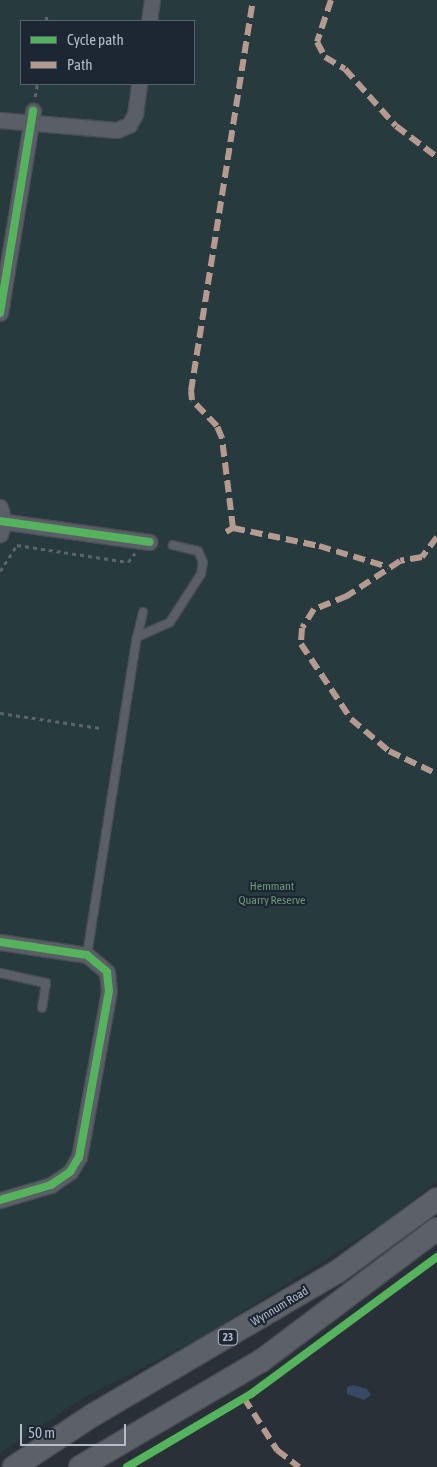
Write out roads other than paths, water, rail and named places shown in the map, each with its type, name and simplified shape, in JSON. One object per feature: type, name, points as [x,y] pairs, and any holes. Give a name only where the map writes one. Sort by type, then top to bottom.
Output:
[{"type":"main road","name":"Wynnum Road","points":[[14,1467],[93,1415],[337,1272],[437,1199]]},
{"type":"main road","points":[[80,1467],[261,1361],[437,1229]]},
{"type":"street","points":[[149,20],[152,0]]},
{"type":"street","points":[[0,120],[32,117],[116,130],[129,125],[135,114],[139,85]]},
{"type":"street","points":[[0,313],[32,117]]},
{"type":"street","points":[[0,507],[1,526],[144,541]]},
{"type":"street","points":[[0,942],[87,955],[107,972],[109,991],[79,1157],[70,1172],[51,1185],[0,1200]]},
{"type":"lane","points":[[138,637],[170,622],[201,574],[203,562],[198,552],[173,545]]},
{"type":"lane","points":[[87,955],[143,612]]},
{"type":"lane","points":[[0,973],[46,983],[42,1008]]},
{"type":"water","points":[[353,1385],[367,1389],[371,1395],[364,1400],[347,1394],[347,1387]]},
{"type":"park label","name":"Hemmant Quarry Reserve","points":[[272,894]]}]
